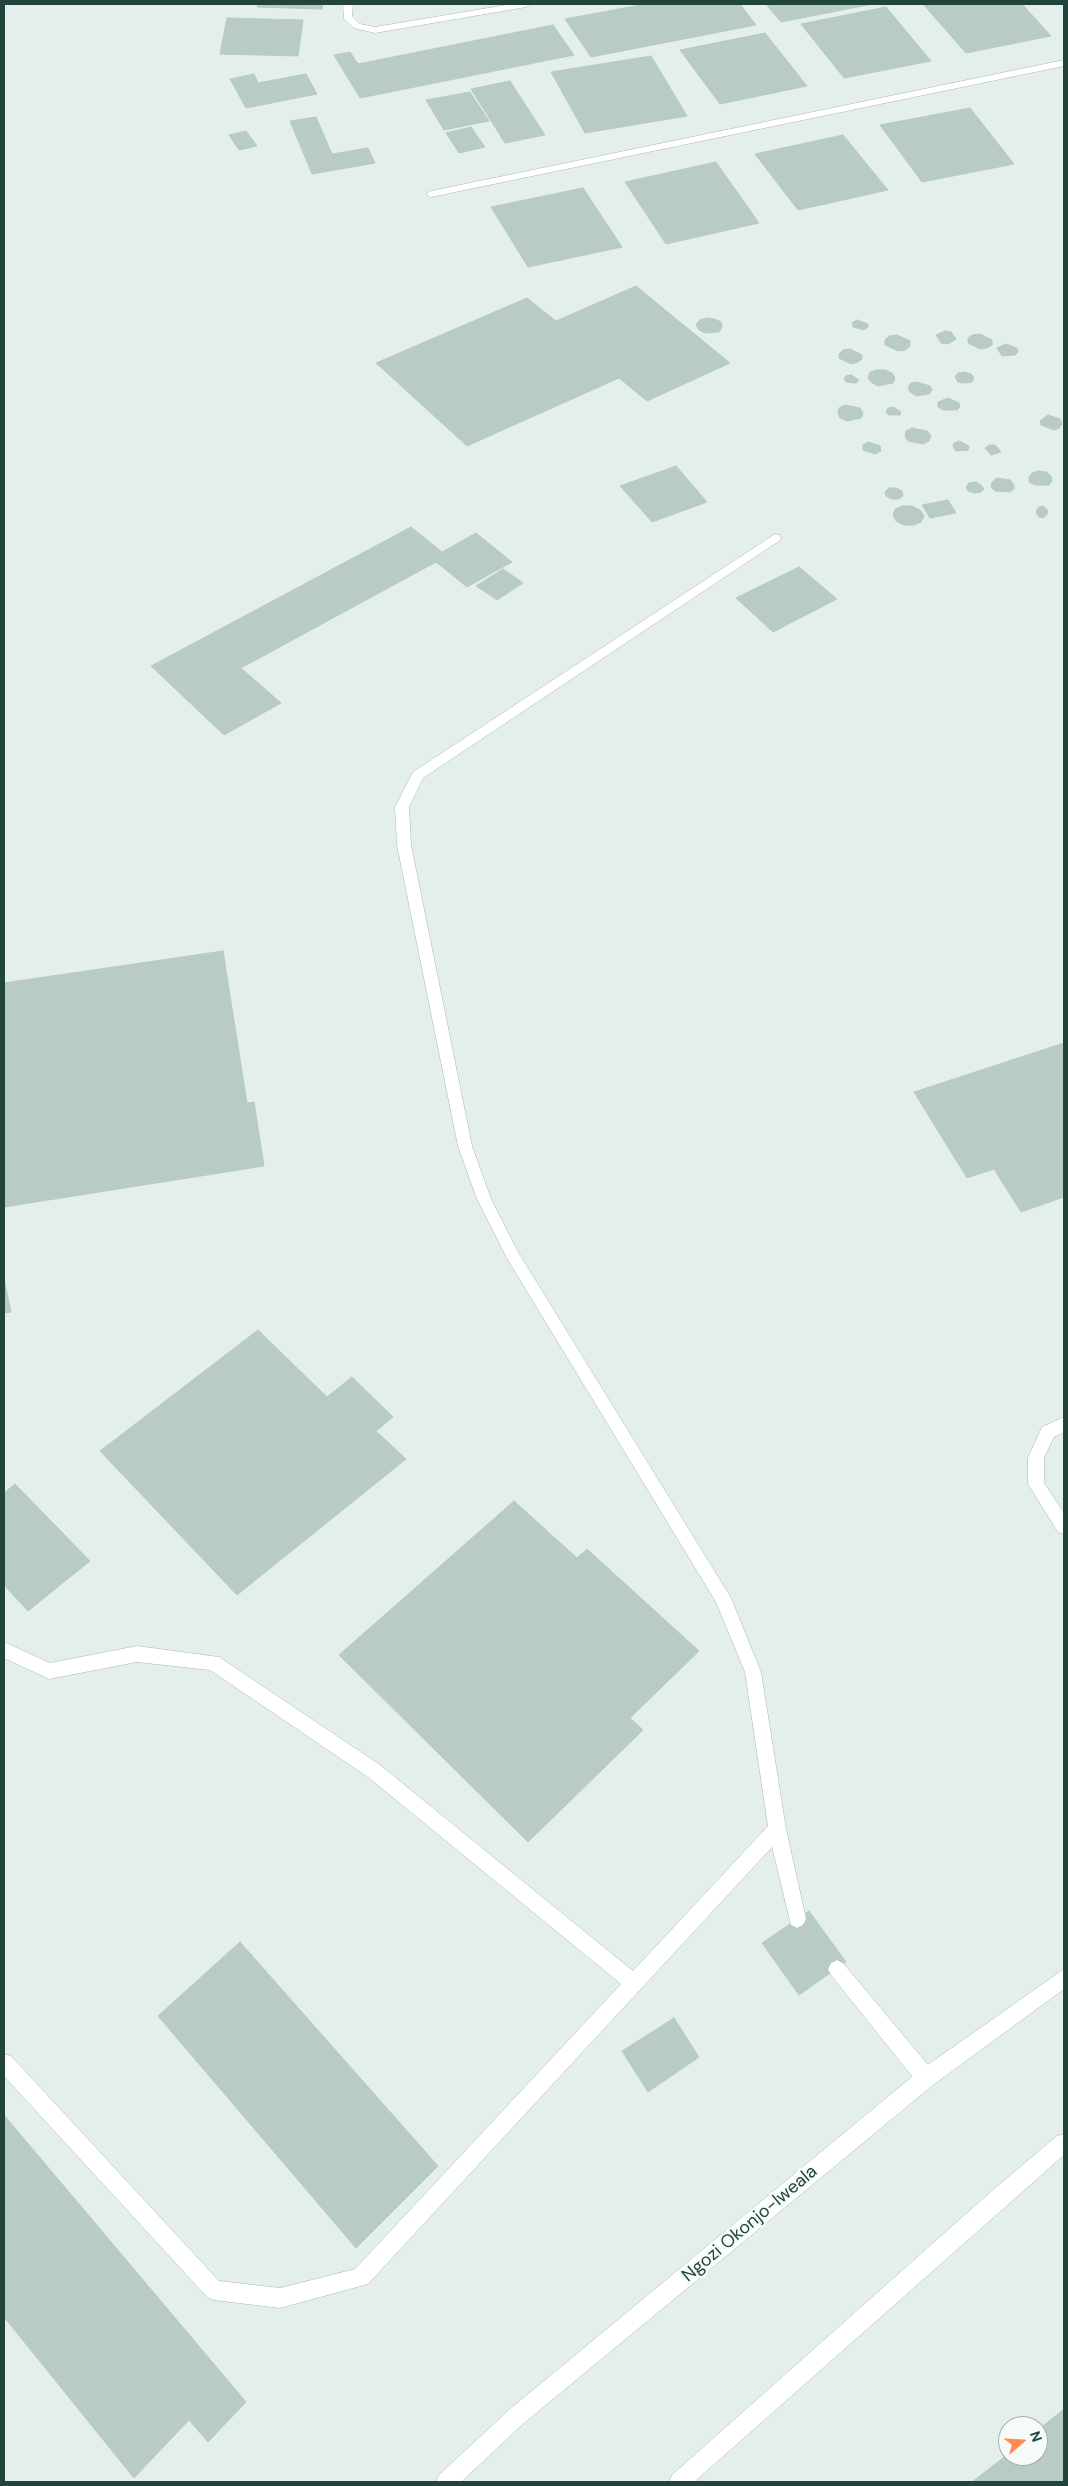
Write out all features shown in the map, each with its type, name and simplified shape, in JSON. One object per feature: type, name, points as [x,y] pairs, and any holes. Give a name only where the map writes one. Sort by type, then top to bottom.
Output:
[{"type":"street","points":[[348,4],[346,17],[357,26],[375,30],[392,29],[526,4]]},
{"type":"street","points":[[431,194],[1064,63]]},
{"type":"street","points":[[775,538],[418,776],[402,807],[404,845],[465,1146],[484,1199],[513,1256],[723,1598],[753,1672],[777,1829],[797,1919]]},
{"type":"street","points":[[1064,1424],[1048,1432],[1036,1458],[1036,1484],[1064,1527]]},
{"type":"street","points":[[4,1650],[49,1671],[137,1654],[213,1663],[374,1771],[634,1983]]},
{"type":"street","points":[[4,2063],[214,2290],[280,2298],[361,2277],[777,1829]]},
{"type":"street","points":[[837,1969],[926,2078]]},
{"type":"street","name":"Ngozi Okonjo-Iweala","points":[[446,2482],[517,2416],[926,2078],[1064,1978]]},
{"type":"street","points":[[679,2482],[1001,2196],[1064,2143]]},
{"type":"building","points":[[258,4],[323,4],[322,9],[257,7]]},
{"type":"building","points":[[646,4],[740,4],[756,25],[591,57],[565,19]]},
{"type":"building","points":[[766,4],[873,4],[781,22]]},
{"type":"building","points":[[923,4],[1022,4],[1051,36],[966,53]]},
{"type":"building","points":[[886,7],[931,61],[844,78],[801,24]]},
{"type":"building","points":[[227,18],[303,20],[298,56],[220,54]]},
{"type":"building","points":[[553,25],[574,55],[360,98],[334,55],[350,52],[358,64]]},
{"type":"building","points":[[765,33],[807,86],[720,104],[680,50]]},
{"type":"building","points":[[651,56],[687,116],[585,133],[551,72]]},
{"type":"building","points":[[254,74],[258,83],[306,74],[317,94],[246,108],[230,79]]},
{"type":"building","points":[[510,81],[545,135],[505,143],[471,89]]},
{"type":"building","points":[[470,92],[489,121],[444,130],[426,100]]},
{"type":"building","points":[[970,108],[1014,164],[922,182],[880,125]]},
{"type":"building","points":[[316,117],[332,154],[368,148],[375,163],[312,174],[290,121]]},
{"type":"building","points":[[471,127],[485,147],[459,153],[446,133]]},
{"type":"building","points":[[246,131],[257,146],[239,150],[229,135]]},
{"type":"building","points":[[843,135],[888,190],[798,210],[755,154]]},
{"type":"building","points":[[716,162],[759,223],[666,244],[625,182]]},
{"type":"building","points":[[583,188],[622,247],[528,267],[491,207]]},
{"type":"building","points":[[636,286],[730,363],[647,401],[619,378],[467,446],[376,363],[527,298],[556,321]]},
{"type":"building","points":[[707,318],[721,322],[722,327],[719,332],[704,333],[698,329],[696,324],[700,320]]},
{"type":"building","points":[[857,320],[868,324],[868,327],[864,330],[853,327],[852,323]]},
{"type":"building","points":[[945,331],[951,332],[956,339],[948,344],[941,343],[936,335]]},
{"type":"building","points":[[980,334],[992,340],[992,345],[980,349],[968,343],[968,338],[972,335]]},
{"type":"building","points":[[897,335],[910,341],[910,346],[905,350],[898,351],[885,345],[885,340],[889,336]]},
{"type":"building","points":[[1006,344],[1017,348],[1018,352],[1015,355],[1002,356],[997,348]]},
{"type":"building","points":[[850,349],[862,355],[862,359],[851,364],[839,358],[839,354],[843,350]]},
{"type":"building","points":[[885,370],[892,373],[895,378],[893,383],[878,386],[871,382],[868,378],[870,372]]},
{"type":"building","points":[[958,373],[971,374],[974,378],[972,382],[958,382],[955,377]]},
{"type":"building","points":[[851,375],[859,380],[856,383],[846,382],[844,379],[846,376]]},
{"type":"building","points":[[917,382],[930,386],[932,390],[929,394],[916,396],[908,388],[911,383]]},
{"type":"building","points":[[948,398],[959,403],[960,407],[957,410],[943,410],[938,407],[938,402]]},
{"type":"building","points":[[845,405],[860,408],[863,413],[861,418],[847,421],[840,418],[839,408]]},
{"type":"building","points":[[893,407],[901,412],[900,415],[889,415],[886,412],[888,408]]},
{"type":"building","points":[[1048,415],[1060,419],[1062,424],[1059,428],[1054,430],[1041,425],[1040,421]]},
{"type":"building","points":[[912,428],[927,431],[931,436],[929,441],[923,444],[908,441],[905,436],[906,431]]},
{"type":"building","points":[[959,441],[969,446],[968,450],[956,451],[953,447],[954,443]]},
{"type":"building","points":[[868,442],[880,446],[881,451],[875,454],[863,450],[863,445]]},
{"type":"building","points":[[989,445],[995,445],[1001,452],[991,455],[985,448]]},
{"type":"building","points":[[676,466],[707,502],[652,522],[620,486]]},
{"type":"building","points":[[1038,471],[1046,472],[1051,476],[1052,481],[1049,485],[1035,485],[1029,482],[1029,477],[1032,473]]},
{"type":"building","points":[[997,478],[1010,480],[1014,485],[1014,489],[1009,492],[995,491],[991,487],[992,482]]},
{"type":"building","points":[[976,482],[984,489],[981,492],[974,493],[968,491],[966,487],[969,483]]},
{"type":"building","points":[[889,488],[896,488],[902,491],[903,496],[898,499],[892,499],[886,496],[885,492]]},
{"type":"building","points":[[948,500],[956,513],[930,518],[922,505]]},
{"type":"building","points":[[903,506],[912,506],[920,510],[924,516],[921,522],[914,525],[904,525],[896,521],[893,515],[895,509]]},
{"type":"building","points":[[1040,507],[1044,507],[1047,512],[1046,516],[1040,517],[1037,514],[1037,510]]},
{"type":"building","points":[[411,527],[442,552],[476,533],[512,562],[467,587],[436,562],[241,668],[281,703],[224,735],[151,666]]},
{"type":"building","points":[[799,567],[837,599],[773,632],[736,598]]},
{"type":"building","points":[[503,569],[523,583],[497,600],[476,586]]},
{"type":"building","points":[[223,951],[247,1103],[254,1102],[264,1166],[4,1207],[4,983]]},
{"type":"building","points":[[1064,1043],[1064,1197],[1021,1212],[994,1169],[967,1178],[914,1092]]},
{"type":"building","points":[[4,1279],[11,1312],[4,1313]]},
{"type":"building","points":[[258,1330],[327,1397],[352,1377],[393,1417],[376,1431],[406,1459],[237,1595],[100,1451]]},
{"type":"building","points":[[15,1484],[90,1561],[28,1611],[4,1585],[4,1493]]},
{"type":"building","points":[[514,1501],[577,1558],[587,1549],[699,1651],[630,1718],[643,1730],[528,1842],[339,1655]]},
{"type":"building","points":[[809,1911],[846,1962],[799,1995],[762,1943]]},
{"type":"building","points":[[240,1942],[438,2166],[356,2248],[158,2016]]},
{"type":"building","points":[[674,2018],[699,2057],[648,2092],[622,2051]]},
{"type":"building","points":[[4,2115],[246,2402],[208,2442],[189,2420],[134,2478],[4,2317]]},
{"type":"building","points":[[1064,2409],[1064,2482],[972,2482],[998,2462],[998,2466],[1048,2466],[1048,2422]]}]
